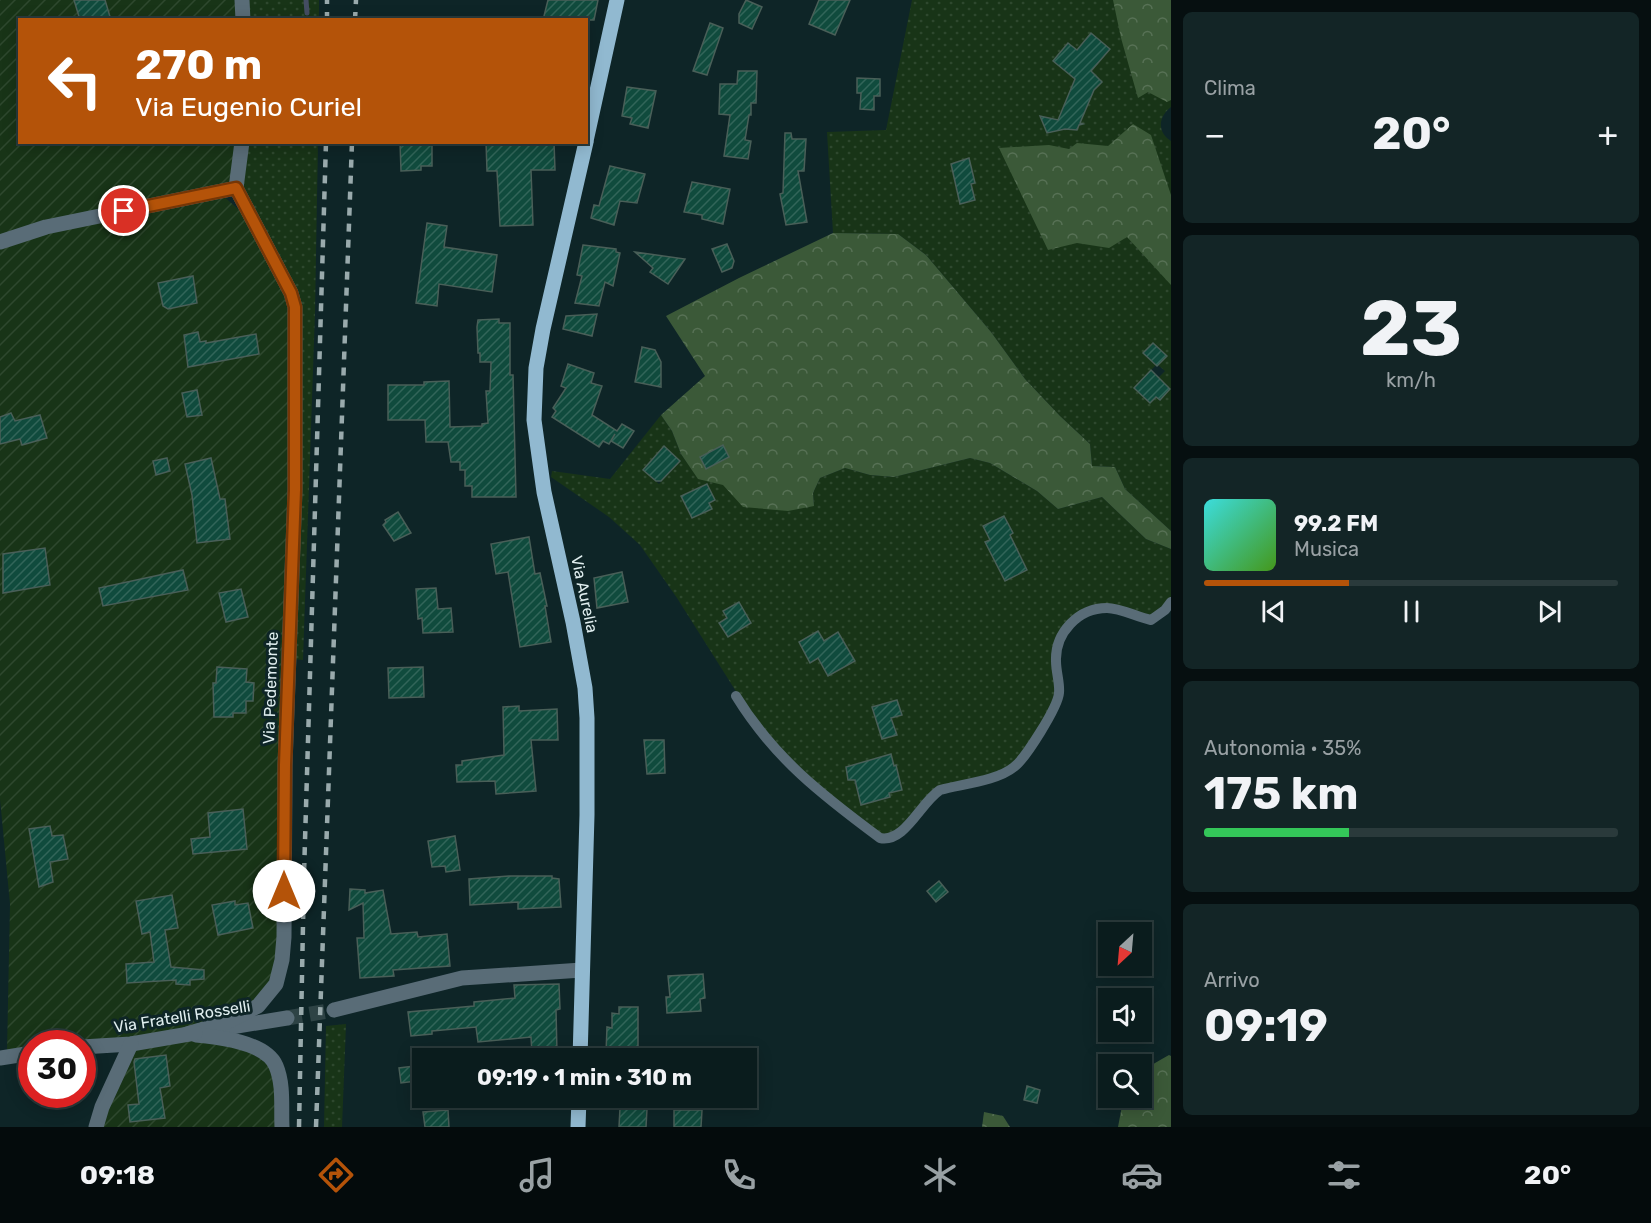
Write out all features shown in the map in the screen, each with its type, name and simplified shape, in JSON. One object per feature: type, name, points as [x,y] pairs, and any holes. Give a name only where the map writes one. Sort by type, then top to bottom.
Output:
[{"type":"main road","name":"Via Aurelia","points":[[588,133],[618,0]]},
{"type":"main road","name":"Via Aurelia","points":[[580,1048],[587,804],[585,688],[544,492],[534,420],[536,368],[543,329],[586,144]]},
{"type":"main road","points":[[578,1127],[579,1108]]},
{"type":"street","points":[[242,0],[243,18]]},
{"type":"street","points":[[0,242],[46,227],[236,188],[242,144]]},
{"type":"street","name":"Via Pedemonte","points":[[187,1034],[227,1022],[258,1006],[276,984],[284,937],[285,765],[295,490],[295,307],[291,293],[236,188]]},
{"type":"street","points":[[334,1010],[462,978],[582,970]]},
{"type":"street","name":"Via Fratelli Rosselli","points":[[96,1046],[131,1044],[287,1018]]},
{"type":"street","points":[[187,1034],[229,1038],[262,1053],[275,1064],[280,1080],[282,1127]]},
{"type":"street","points":[[96,1127],[102,1107],[131,1044]]},
{"type":"street","points":[[0,1058],[18,1055]]},
{"type":"lane","points":[[736,696],[768,742],[817,790],[880,837],[886,839],[899,835],[932,795],[940,790],[1004,774],[1017,766],[1052,713],[1059,695],[1057,646],[1070,622],[1084,613],[1109,608],[1151,620],[1165,610],[1171,602]]},
{"type":"green space","points":[[0,0],[239,0],[240,18],[18,18],[18,144],[240,144],[233,185],[0,239]]},
{"type":"green space","points":[[247,0],[319,0],[319,18],[249,18]]},
{"type":"green space","points":[[912,0],[1171,0],[1171,107],[1164,115],[1161,129],[1171,141],[1171,531],[1125,489],[1115,467],[1092,466],[1090,444],[1025,379],[991,332],[926,255],[898,234],[833,233],[827,132],[886,130]],"holes":[[[1091,34],[1110,49],[1091,70],[1102,82],[1092,92],[1053,61],[1068,43],[1077,50]],[[1072,87],[1091,95],[1077,130],[1065,129],[1041,117],[1058,120]],[[969,159],[975,183],[971,184],[975,200],[960,203],[951,164]],[[1153,343],[1167,356],[1158,365],[1165,371],[1158,378],[1170,389],[1160,400],[1156,397],[1150,403],[1134,388],[1156,365],[1144,353]]]},
{"type":"green space","points":[[1113,0],[1171,0],[1171,100],[1167,102],[1148,92],[1138,98]]},
{"type":"green space","points":[[1133,124],[1151,135],[1171,195],[1171,285],[1127,237],[1109,248],[1077,243],[1048,250],[999,148],[1049,145],[1069,149],[1077,143],[1108,146]]},
{"type":"green space","points":[[247,144],[318,144],[315,312],[303,660],[293,659],[300,490],[241,185]]},
{"type":"green space","points":[[222,195],[245,215],[285,293],[289,307],[289,428],[279,936],[274,973],[268,987],[244,1007],[187,1027],[120,1039],[96,1041],[96,1030],[18,1030],[18,1051],[7,1052],[10,904],[0,799],[0,248],[47,231]]},
{"type":"green space","points":[[833,233],[898,234],[926,255],[991,332],[1025,379],[1090,444],[1092,466],[1115,467],[1125,489],[1171,531],[1171,549],[1146,539],[1102,497],[1058,509],[1037,491],[990,463],[970,458],[894,477],[870,475],[845,468],[820,478],[813,493],[814,506],[788,511],[743,507],[723,485],[698,479],[681,454],[672,431],[661,415],[705,376],[666,316]]},
{"type":"green space","points":[[661,415],[672,431],[681,454],[698,478],[814,506],[813,493],[820,478],[845,468],[870,475],[894,477],[970,458],[990,463],[1037,491],[1058,509],[1102,497],[1146,539],[1171,549],[1171,600],[1151,620],[1097,609],[1070,622],[1057,646],[1059,695],[1052,713],[1006,773],[940,790],[899,835],[880,838],[768,742],[677,598],[640,545],[609,517],[551,477],[552,471],[610,479]],"holes":[[[664,446],[675,456],[675,465],[659,484],[643,470]],[[700,487],[701,490],[708,487],[715,500],[709,503],[712,509],[692,518],[681,496]],[[1004,516],[1013,533],[1010,535],[1027,570],[1005,581],[985,543],[990,540],[984,526]],[[738,602],[751,623],[728,637],[727,618],[724,611]],[[818,631],[824,641],[838,633],[828,676],[818,658],[810,662],[799,642]],[[897,700],[901,715],[877,723],[872,707]],[[893,762],[902,789],[889,793],[889,798],[861,805],[854,780],[848,780],[846,767]]]},
{"type":"green space","points":[[346,1024],[342,1127],[324,1127],[326,1026]]},
{"type":"green space","points":[[187,1038],[243,1048],[272,1066],[278,1127],[100,1127],[134,1048]]},
{"type":"green space","points":[[1171,1056],[1171,1127],[1118,1127],[1122,1108],[1152,1108],[1152,1065]]},
{"type":"green space","points":[[984,1112],[1003,1116],[1010,1127],[982,1127]]},
{"type":"building","points":[[74,0],[105,0],[110,18],[79,18]]},
{"type":"building","points":[[548,0],[598,0],[594,20],[544,18]]},
{"type":"building","points":[[746,0],[762,7],[752,29],[739,23],[739,14]]},
{"type":"building","points":[[819,0],[850,0],[835,35],[809,24]]},
{"type":"building","points":[[710,23],[723,28],[707,75],[693,71]]},
{"type":"building","points":[[1091,33],[1110,49],[1091,71],[1102,82],[1094,90],[1080,123],[1083,124],[1079,125],[1077,130],[1065,129],[1047,133],[1040,116],[1058,120],[1075,79],[1053,61],[1068,43],[1077,50]]},
{"type":"building","points":[[738,71],[757,71],[756,103],[751,103],[751,115],[749,115],[745,140],[751,141],[748,159],[724,156],[730,115],[719,114],[720,84],[737,84]]},
{"type":"building","points":[[857,78],[880,79],[880,96],[874,96],[874,110],[860,109],[861,93],[857,93]]},
{"type":"building","points":[[627,87],[656,91],[648,128],[630,124],[632,118],[622,116]]},
{"type":"building","points":[[785,133],[791,133],[792,139],[806,139],[804,171],[798,171],[807,222],[786,225],[780,194],[783,193]]},
{"type":"building","points":[[400,144],[432,144],[432,166],[421,166],[421,170],[401,171]]},
{"type":"building","points":[[486,144],[554,144],[555,170],[531,170],[533,225],[500,226],[497,171],[487,171]]},
{"type":"building","points":[[969,158],[975,183],[971,184],[975,200],[960,204],[951,164]]},
{"type":"building","points":[[610,166],[645,174],[637,203],[620,201],[614,225],[591,218],[594,205],[599,206]]},
{"type":"building","points":[[692,182],[730,189],[723,224],[702,219],[702,215],[684,212]]},
{"type":"building","points":[[427,223],[447,226],[444,247],[497,255],[492,292],[439,284],[437,306],[416,303]]},
{"type":"building","points":[[727,244],[734,261],[732,268],[722,272],[712,249]]},
{"type":"building","points":[[583,245],[616,249],[616,252],[620,253],[613,286],[605,282],[599,306],[575,303],[582,276],[577,275]]},
{"type":"building","points":[[635,252],[685,259],[668,284],[650,272],[653,268]]},
{"type":"building","points":[[193,276],[197,303],[168,309],[163,306],[158,283]]},
{"type":"building","points":[[597,314],[592,336],[563,329],[566,316]]},
{"type":"building","points":[[499,319],[499,323],[510,323],[516,497],[472,497],[472,486],[465,486],[465,470],[460,470],[460,462],[451,462],[448,442],[426,442],[425,420],[388,420],[388,385],[424,385],[424,382],[449,381],[450,427],[482,426],[488,423],[486,391],[490,391],[491,362],[480,362],[477,327],[478,320]]},
{"type":"building","points":[[198,332],[200,342],[206,341],[206,343],[256,334],[259,354],[188,367],[184,335]]},
{"type":"building","points":[[1153,343],[1167,356],[1157,366],[1143,353]]},
{"type":"building","points":[[642,347],[655,350],[661,362],[661,387],[635,382]]},
{"type":"building","points":[[568,364],[594,373],[591,383],[602,386],[592,415],[617,431],[622,424],[634,431],[623,448],[611,441],[615,434],[609,444],[603,441],[599,447],[552,417],[556,411],[553,408],[566,388],[561,386]]},
{"type":"building","points":[[1151,370],[1170,389],[1160,400],[1156,397],[1150,403],[1134,388]]},
{"type":"building","points":[[197,390],[202,415],[187,417],[182,393]]},
{"type":"building","points":[[11,413],[15,421],[40,415],[47,438],[22,445],[20,439],[0,444],[0,417]]},
{"type":"building","points":[[723,445],[729,457],[706,469],[700,457]]},
{"type":"building","points":[[664,446],[680,461],[661,481],[656,481],[643,470]]},
{"type":"building","points":[[167,458],[170,471],[156,475],[153,461]]},
{"type":"building","points":[[211,458],[220,499],[225,499],[230,539],[197,543],[192,495],[185,464]]},
{"type":"building","points":[[707,484],[715,500],[709,503],[712,509],[692,518],[681,496]]},
{"type":"building","points":[[398,512],[411,533],[394,541],[383,525],[385,520]]},
{"type":"building","points":[[1004,516],[1013,533],[1010,535],[1027,570],[1005,581],[985,542],[990,540],[983,526]]},
{"type":"building","points":[[529,537],[535,574],[540,573],[547,606],[545,606],[551,642],[520,647],[508,572],[496,574],[491,544]]},
{"type":"building","points":[[45,548],[50,585],[3,593],[3,554]]},
{"type":"building","points":[[183,570],[188,590],[103,606],[99,588]]},
{"type":"building","points":[[622,572],[628,602],[597,608],[594,578]]},
{"type":"building","points":[[436,588],[438,609],[451,608],[453,632],[423,633],[422,618],[418,619],[416,589]]},
{"type":"building","points":[[241,589],[248,617],[226,622],[219,593]]},
{"type":"building","points":[[739,602],[751,623],[728,637],[719,623],[727,618],[723,611]]},
{"type":"building","points":[[818,631],[824,641],[838,632],[855,661],[828,676],[818,658],[810,663],[799,642]]},
{"type":"building","points":[[217,667],[247,669],[246,682],[254,683],[253,701],[246,701],[246,713],[233,713],[233,717],[214,717],[213,683],[216,683]]},
{"type":"building","points":[[423,667],[424,697],[389,698],[388,668]]},
{"type":"building","points":[[897,700],[902,715],[891,718],[897,735],[882,739],[872,707]]},
{"type":"building","points":[[519,706],[519,711],[557,709],[558,740],[531,740],[536,791],[496,794],[495,781],[457,782],[456,765],[462,765],[462,761],[504,755],[503,707]]},
{"type":"building","points":[[644,740],[664,740],[665,773],[647,774]]},
{"type":"building","points":[[891,754],[902,790],[889,793],[890,797],[861,805],[855,780],[848,780],[846,767]]},
{"type":"building","points":[[243,809],[247,849],[193,854],[191,839],[210,837],[208,813]]},
{"type":"building","points":[[50,826],[52,836],[63,835],[68,859],[50,862],[53,882],[39,887],[29,829]]},
{"type":"building","points":[[455,836],[460,870],[446,872],[445,866],[432,867],[428,841]]},
{"type":"building","points":[[552,876],[552,878],[559,879],[561,907],[518,909],[518,902],[470,905],[469,879]]},
{"type":"building","points":[[939,881],[948,892],[936,902],[927,891]]},
{"type":"building","points":[[350,889],[365,890],[365,893],[383,890],[391,934],[417,932],[418,937],[447,934],[450,966],[393,970],[394,976],[360,978],[357,938],[364,938],[363,903],[349,910]]},
{"type":"building","points":[[172,895],[178,928],[165,930],[171,967],[204,970],[204,979],[190,980],[190,985],[176,984],[176,980],[127,983],[126,964],[154,962],[150,932],[142,934],[136,901]]},
{"type":"building","points":[[235,901],[235,905],[248,903],[253,928],[218,935],[212,905]]},
{"type":"building","points":[[703,974],[705,998],[700,999],[701,1011],[667,1013],[666,997],[670,997],[668,976]]},
{"type":"building","points":[[559,984],[560,1009],[556,1010],[557,1048],[532,1048],[531,1037],[478,1042],[476,1027],[432,1031],[432,1034],[411,1036],[408,1012],[474,1006],[474,1002],[515,998],[514,985]]},
{"type":"building","points":[[619,1007],[638,1007],[638,1048],[606,1048],[607,1027],[612,1028],[612,1013],[619,1014]]},
{"type":"building","points":[[166,1055],[170,1086],[160,1088],[165,1118],[130,1122],[128,1105],[139,1104],[135,1059]]},
{"type":"building","points":[[412,1066],[412,1082],[401,1083],[399,1068]]},
{"type":"building","points":[[1027,1086],[1040,1090],[1037,1103],[1024,1100]]},
{"type":"building","points":[[620,1108],[647,1109],[646,1127],[619,1127]]},
{"type":"building","points":[[448,1110],[449,1127],[425,1127],[423,1112]]},
{"type":"building","points":[[674,1110],[702,1110],[701,1127],[674,1127]]},
{"type":"waterway","points":[[306,0],[307,13]]},
{"type":"tunnel","points":[[287,1018],[334,1010]]},
{"type":"railway","points":[[327,0],[327,18]]},
{"type":"railway","points":[[355,18],[356,0]]},
{"type":"railway","points":[[299,1127],[304,874],[326,144]]},
{"type":"railway","points":[[316,1127],[352,144]]},
{"type":"route","points":[[124,211],[236,188],[291,293],[295,307],[295,490],[285,765],[284,891]]}]
